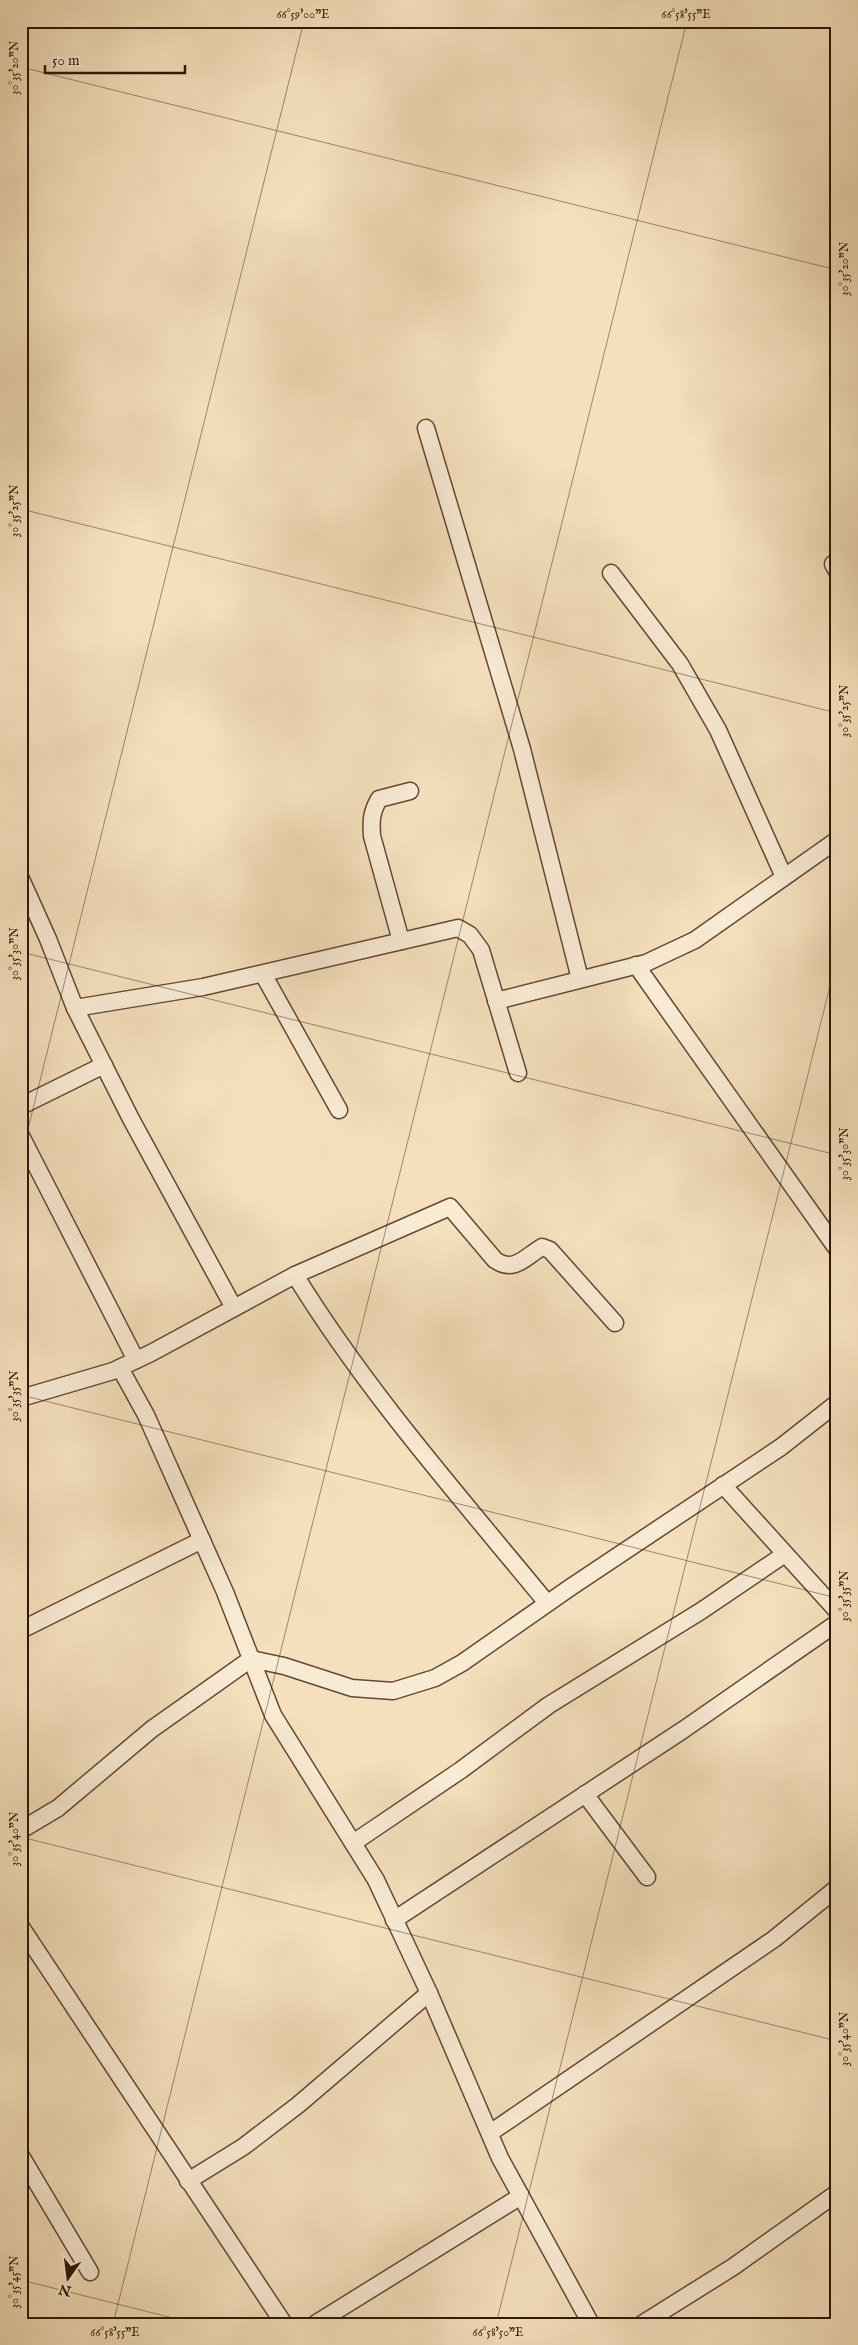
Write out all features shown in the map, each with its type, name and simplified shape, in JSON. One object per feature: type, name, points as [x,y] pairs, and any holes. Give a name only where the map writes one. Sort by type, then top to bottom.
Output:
[{"type":"street","points":[[426,428],[522,749],[580,980]]},
{"type":"street","points":[[611,573],[680,664],[718,730],[784,877]]},
{"type":"street","points":[[401,941],[372,836],[371,812],[379,799],[410,791]]},
{"type":"street","points":[[496,1001],[636,965],[695,940],[837,840]]},
{"type":"street","points":[[21,879],[48,939],[74,1008],[234,1308]]},
{"type":"street","points":[[74,1008],[203,987],[451,929],[464,931],[481,950],[518,1072]]},
{"type":"street","points":[[636,965],[837,1249]]},
{"type":"street","points":[[263,974],[339,1110]]},
{"type":"street","points":[[21,1106],[104,1065]]},
{"type":"street","points":[[21,1136],[136,1360]]},
{"type":"street","points":[[21,1398],[120,1368],[295,1275],[450,1207],[495,1260],[504,1266],[512,1266],[542,1247],[550,1250],[615,1323]]},
{"type":"street","points":[[295,1275],[327,1327],[406,1430],[547,1603]]},
{"type":"street","points":[[120,1368],[146,1415],[202,1540],[273,1714],[376,1880],[429,1993],[490,2133],[521,2196],[590,2324]]},
{"type":"street","points":[[21,1830],[58,1808],[152,1729],[251,1659],[284,1666],[352,1688],[393,1691],[435,1678],[462,1663],[547,1603],[787,1443],[837,1403]]},
{"type":"street","points":[[723,1485],[837,1611]]},
{"type":"street","points":[[21,1630],[202,1540]]},
{"type":"street","points":[[353,1843],[461,1770],[550,1705],[701,1611],[785,1554]]},
{"type":"street","points":[[394,1920],[682,1730],[837,1623]]},
{"type":"street","points":[[585,1794],[647,1876]]},
{"type":"street","points":[[490,2133],[774,1939],[837,1888]]},
{"type":"street","points":[[21,1927],[284,2324]]},
{"type":"street","points":[[188,2181],[243,2146],[298,2105],[429,1993]]},
{"type":"street","points":[[21,2156],[90,2272]]},
{"type":"street","points":[[642,2324],[733,2267],[837,2193]]},
{"type":"street","points":[[315,2324],[521,2196]]}]
